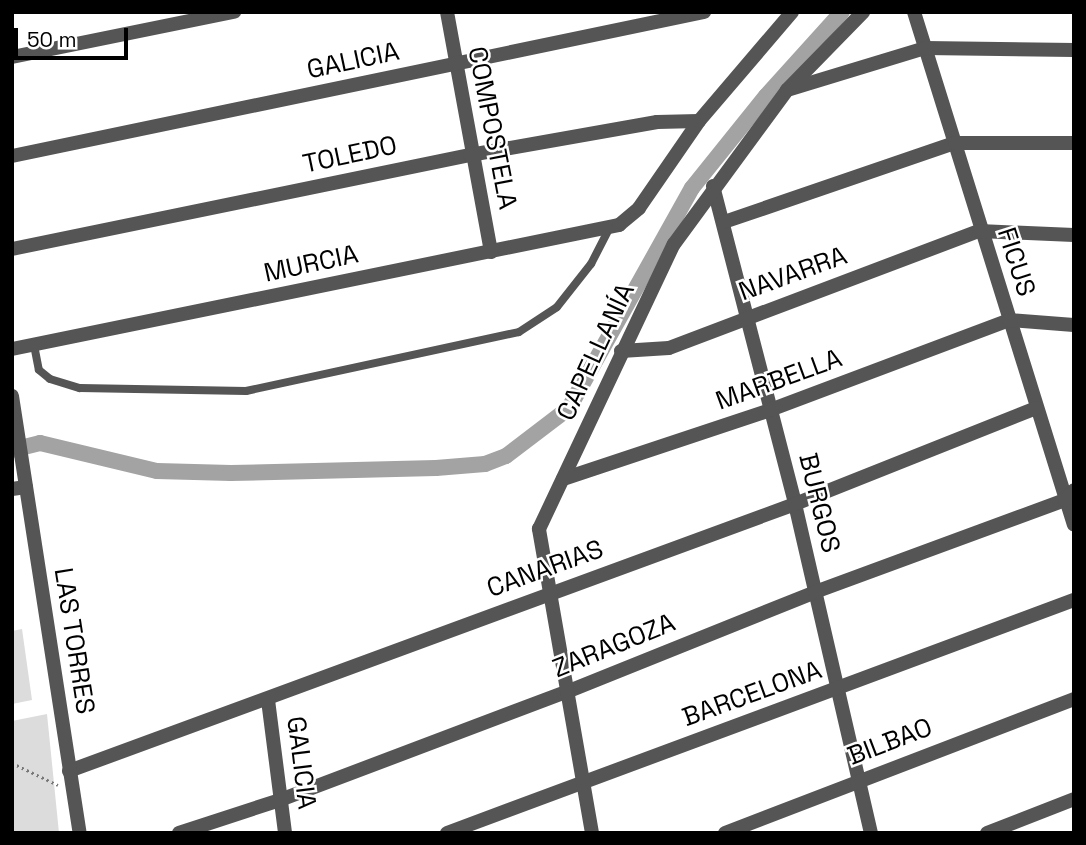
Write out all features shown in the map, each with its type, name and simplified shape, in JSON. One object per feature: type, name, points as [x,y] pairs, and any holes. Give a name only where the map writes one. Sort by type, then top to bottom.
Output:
[{"type":"street","points":[[12,57],[234,12]]},
{"type":"street","name":"COMPOSTELA","points":[[447,12],[470,155],[491,252]]},
{"type":"street","name":"GALICIA","points":[[12,156],[704,12]]},
{"type":"street","points":[[615,225],[639,208],[699,121],[792,12]]},
{"type":"street","name":"CAPELLANÍA","points":[[549,592],[539,546],[539,530],[621,351],[674,244],[713,186],[787,90],[863,12]]},
{"type":"street","name":"FICUS","points":[[914,12],[979,231],[1036,408],[1070,495],[1074,525]]},
{"type":"street","points":[[787,90],[925,48],[1074,50]]},
{"type":"street","name":"TOLEDO","points":[[12,249],[470,155],[657,122],[699,121]]},
{"type":"street","points":[[724,222],[955,143],[1074,143]]},
{"type":"street","name":"BURGOS","points":[[713,186],[796,504],[871,833]]},
{"type":"street","name":"MURCIA","points":[[12,349],[615,225]]},
{"type":"street","points":[[979,231],[1074,235]]},
{"type":"street","name":"NAVARRA","points":[[621,351],[669,348],[979,231]]},
{"type":"street","points":[[1009,320],[1074,325]]},
{"type":"street","name":"MARBELLA","points":[[563,479],[770,410],[1009,320]]},
{"type":"street","name":"LAS TORRES","points":[[12,396],[22,457],[19,488],[80,833]]},
{"type":"street","name":"CANARIAS","points":[[69,771],[549,592],[796,504],[1036,408]]},
{"type":"street","name":"ZARAGOZA","points":[[180,833],[280,800],[569,691],[815,592],[1070,495]]},
{"type":"street","points":[[549,592],[569,691],[592,833]]},
{"type":"street","name":"BARCELONA","points":[[447,833],[1074,600]]},
{"type":"street","name":"GALICIA","points":[[268,699],[285,833]]},
{"type":"street","name":"BILBAO","points":[[725,833],[1074,699]]},
{"type":"street","points":[[987,833],[1074,799]]},
{"type":"lane","points":[[34,345],[39,370],[50,379],[80,388],[246,391],[519,332],[558,307],[591,264],[615,225]]},
{"type":"path","points":[[12,763],[74,793]]},
{"type":"shaded area","points":[[22,629],[32,700],[12,704],[12,631]]},
{"type":"shaded area","points":[[47,714],[59,833],[12,833],[12,721]]},
{"type":"waterway","points":[[12,450],[40,443],[157,471],[231,473],[436,468],[485,464],[506,456],[569,408],[692,188],[766,96],[842,12]]}]
